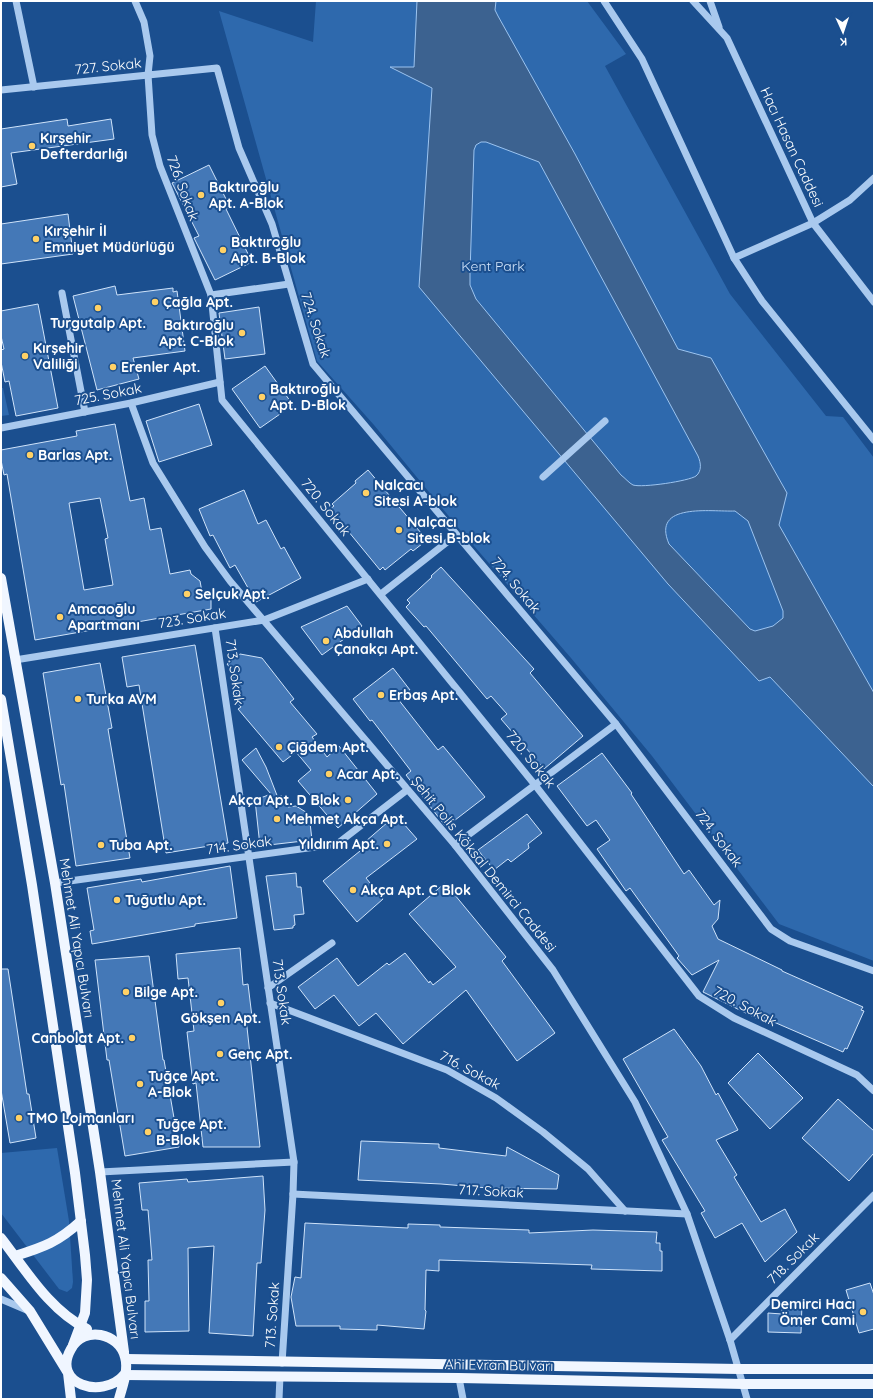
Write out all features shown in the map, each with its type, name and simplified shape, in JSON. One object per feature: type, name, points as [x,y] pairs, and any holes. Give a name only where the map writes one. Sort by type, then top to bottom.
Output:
[{"type":"main road","name":"Mehmet Ali Yapıcı Bulvarı","points":[[1,578],[55,883],[100,1172],[125,1355]]},
{"type":"main road","points":[[1,698],[33,892],[81,1221],[87,1280],[85,1313],[82,1326],[68,1353],[67,1363],[71,1399]]},
{"type":"main road","points":[[15,1256],[40,1248],[63,1237],[81,1221]]},
{"type":"main road","points":[[1,1238],[50,1301],[82,1326],[113,1339],[125,1355],[124,1375],[119,1399]]},
{"type":"main road","points":[[1,1278],[30,1311],[68,1372],[72,1381],[79,1388],[97,1394],[114,1388],[124,1375]]},
{"type":"main road","points":[[73,1345],[81,1339],[98,1334]]},
{"type":"main road","name":"Ahi Evran Bulvarı","points":[[125,1355],[282,1363],[739,1369],[874,1369]]},
{"type":"main road","name":"Ahi Evran Bulvarı","points":[[124,1375],[459,1378],[743,1384],[874,1384]]},
{"type":"street","points":[[16,1],[34,87]]},
{"type":"street","name":"726. Sokak","points":[[135,1],[144,22],[148,40],[150,56],[148,75],[152,135],[160,166],[210,295],[220,382]]},
{"type":"street","points":[[604,1],[642,59],[734,258],[762,301],[874,440]]},
{"type":"street","name":"Hacı Hasan Caddesi","points":[[693,1],[727,38],[813,223],[874,302]]},
{"type":"street","points":[[710,1],[717,24],[727,38]]},
{"type":"street","name":"727. Sokak","points":[[1,90],[218,68]]},
{"type":"street","name":"724. Sokak","points":[[218,68],[239,148],[272,224],[313,364],[616,724],[771,928],[790,941],[874,971]]},
{"type":"street","points":[[734,258],[813,223],[850,200],[874,178]]},
{"type":"street","points":[[210,295],[289,284]]},
{"type":"street","points":[[62,293],[85,412]]},
{"type":"street","name":"725. Sokak","points":[[1,428],[131,403],[220,382]]},
{"type":"street","name":"720. Sokak","points":[[220,382],[222,400],[535,785],[699,996],[734,1018],[857,1075],[874,1090]]},
{"type":"street","name":"Şehit Polis Köksal Demirci Caddesi","points":[[131,403],[153,463],[205,548],[230,581],[455,846],[553,970],[635,1102],[687,1214],[730,1340],[747,1399]]},
{"type":"street","points":[[543,477],[605,421]]},
{"type":"street","points":[[381,594],[456,535]]},
{"type":"street","name":"723. Sokak","points":[[15,660],[264,620],[368,579]]},
{"type":"street","name":"713. Sokak","points":[[215,628],[294,1162],[282,1363]]},
{"type":"street","points":[[455,846],[616,724]]},
{"type":"street","name":"714. Sokak","points":[[55,883],[337,844],[408,790]]},
{"type":"street","points":[[268,988],[332,942]]},
{"type":"street","name":"716. Sokak","points":[[270,1003],[447,1070],[496,1098],[544,1132],[588,1169],[625,1211]]},
{"type":"street","points":[[100,1172],[294,1162]]},
{"type":"street","name":"717. Sokak","points":[[293,1194],[687,1214]]},
{"type":"street","name":"718. Sokak","points":[[730,1340],[874,1195]]},
{"type":"street","points":[[1,1299],[30,1311]]},
{"type":"street","points":[[279,1399],[280,1376]]},
{"type":"street","points":[[459,1378],[463,1399]]},
{"type":"green space","name":"Kent Park","points":[[316,1],[587,1],[626,54],[605,66],[730,294],[826,416],[843,417],[874,458],[874,961],[779,924],[652,756],[571,658],[461,531],[374,425],[317,361],[219,11],[313,42]]},
{"type":"green space","points":[[1,388],[3,388],[9,415],[1,416]]},
{"type":"green space","points":[[57,1148],[69,1221],[73,1282],[72,1288],[67,1292],[59,1289],[1,1213],[1,1153]]},
{"type":"shaded area","points":[[417,1],[496,1],[495,10],[498,16],[575,154],[678,349],[711,358],[787,493],[779,525],[874,693],[874,787],[770,677],[759,681],[668,584],[419,287],[432,88],[390,67],[414,67]],"holes":[[[481,142],[486,142],[539,162],[698,456],[700,467],[696,476],[675,482],[655,485],[638,486],[630,483],[621,475],[476,299],[470,285],[470,273],[474,150],[476,145]],[[735,511],[748,521],[783,611],[783,618],[773,626],[755,631],[750,629],[669,544],[666,531],[668,521],[676,515],[686,512]]]},
{"type":"building","name":"Kırşehir Defterdarlığı","points":[[67,119],[68,126],[111,119],[114,139],[11,153],[17,184],[1,187],[1,129]]},
{"type":"building","points":[[209,165],[230,207],[226,209],[252,262],[215,280],[194,238],[199,236],[172,183]]},
{"type":"building","name":"Kırşehir İl Emniyet Müdürlüğü","points":[[68,214],[73,254],[1,264],[1,224]]},
{"type":"building","points":[[115,286],[117,295],[173,288],[173,292],[177,291],[185,351],[133,358],[139,379],[97,390],[73,296]]},
{"type":"building","name":"Kırşehir Valiliği","points":[[38,304],[58,408],[16,416],[9,381],[5,382],[1,362],[1,350],[4,349],[1,336],[1,311]]},
{"type":"building","name":"Baktıroğlu Apt. C-Blok","points":[[259,307],[265,354],[225,359],[219,313]]},
{"type":"building","name":"Baktıroğlu Apt. D-Blok","points":[[265,366],[293,405],[260,428],[232,389]]},
{"type":"building","points":[[199,404],[212,445],[159,462],[146,421]]},
{"type":"building","points":[[115,424],[130,501],[144,498],[150,530],[161,528],[170,574],[190,570],[191,574],[200,581],[202,592],[206,592],[211,598],[211,609],[35,640],[7,474],[4,475],[1,460],[1,450],[77,436],[76,431]],"holes":[[[100,498],[108,538],[105,539],[113,585],[84,590],[69,503]]]},
{"type":"building","points":[[368,470],[427,540],[413,551],[411,549],[385,570],[383,567],[380,570],[330,509],[334,506],[332,504],[356,483],[355,481]]},
{"type":"building","points":[[244,490],[258,524],[266,520],[281,549],[284,547],[301,578],[256,602],[235,565],[230,568],[213,535],[210,536],[199,509]]},
{"type":"building","points":[[441,567],[534,669],[530,673],[583,736],[544,769],[501,719],[507,714],[491,696],[487,699],[426,626],[424,627],[406,607],[410,603],[407,600]]},
{"type":"building","name":"Abdullah Çanakçı Apt.","points":[[347,606],[362,626],[322,655],[301,627]]},
{"type":"building","points":[[195,645],[228,843],[166,853],[139,685],[127,687],[122,657]]},
{"type":"building","points":[[240,654],[262,658],[294,699],[290,702],[317,734],[312,737],[327,757],[339,746],[377,794],[338,828],[298,781],[311,770],[296,752],[283,762],[238,709],[241,707],[235,699],[238,689],[233,683],[236,682],[231,675],[234,673],[227,664]]},
{"type":"building","points":[[100,663],[112,728],[108,729],[130,858],[76,866],[64,784],[61,785],[43,673]]},
{"type":"building","points":[[393,668],[410,690],[398,699],[438,750],[443,746],[485,797],[446,827],[406,775],[411,771],[372,720],[370,721],[353,699]]},
{"type":"building","name":"Mehmet Akça Apt.","points":[[256,748],[266,767],[278,798],[281,795],[288,807],[296,806],[309,814],[312,840],[260,846],[255,800],[271,794],[242,760]]},
{"type":"building","points":[[602,753],[632,793],[631,794],[684,874],[689,870],[714,905],[720,900],[718,919],[712,926],[718,939],[782,971],[863,1007],[861,1010],[864,1011],[847,1049],[845,1048],[843,1052],[760,1016],[758,1019],[703,992],[719,960],[692,975],[677,958],[679,956],[630,888],[626,891],[597,849],[610,840],[596,820],[587,826],[557,786]]},
{"type":"building","points":[[527,814],[542,833],[528,844],[529,848],[511,862],[508,859],[494,870],[478,850]]},
{"type":"building","points":[[396,815],[417,839],[366,878],[383,899],[357,922],[323,881],[360,851],[358,848]]},
{"type":"building","points":[[230,866],[237,918],[195,924],[195,926],[92,944],[90,931],[94,930],[87,888],[141,879],[142,882]]},
{"type":"building","points":[[296,873],[297,887],[301,887],[304,914],[294,915],[295,925],[293,928],[274,930],[266,876]]},
{"type":"building","points":[[445,883],[506,957],[502,961],[555,1033],[517,1061],[466,990],[403,1044],[376,1013],[359,1026],[334,995],[315,1009],[298,987],[337,958],[358,986],[387,963],[389,965],[405,953],[429,983],[430,981],[433,985],[456,967],[409,914]]},
{"type":"building","points":[[240,948],[243,985],[248,984],[252,1017],[246,1018],[260,1147],[203,1147],[196,1083],[193,1084],[187,1032],[194,1031],[188,978],[178,979],[176,954]]},
{"type":"building","points":[[149,956],[163,1060],[179,1147],[125,1156],[109,1060],[107,1060],[95,960]]},
{"type":"building","points":[[1,969],[8,969],[27,1094],[29,1094],[36,1138],[10,1143],[1,1090]]},
{"type":"building","points":[[674,1029],[701,1066],[716,1095],[718,1093],[738,1130],[716,1140],[737,1175],[734,1177],[761,1222],[785,1209],[797,1232],[765,1262],[742,1223],[715,1238],[701,1213],[705,1211],[662,1140],[668,1137],[623,1059]]},
{"type":"building","points":[[758,1053],[803,1098],[770,1129],[728,1083]]},
{"type":"building","points":[[838,1099],[874,1131],[874,1153],[849,1181],[802,1138]]},
{"type":"building","points":[[361,1141],[439,1144],[439,1148],[506,1156],[507,1147],[559,1175],[557,1189],[488,1188],[358,1180]]},
{"type":"building","points":[[263,1176],[265,1210],[261,1263],[257,1263],[253,1336],[209,1333],[214,1246],[188,1248],[189,1331],[145,1332],[145,1301],[149,1301],[148,1260],[152,1260],[148,1210],[142,1210],[139,1183],[187,1179],[188,1182]]},
{"type":"building","points":[[305,1223],[408,1228],[408,1224],[440,1225],[440,1227],[529,1230],[529,1233],[593,1230],[657,1232],[656,1243],[660,1243],[660,1251],[662,1251],[662,1271],[591,1269],[592,1265],[439,1260],[439,1271],[426,1270],[426,1311],[424,1329],[377,1325],[377,1330],[340,1329],[340,1326],[296,1326],[291,1297],[295,1277],[301,1278]]},
{"type":"building","name":"Demirci Hacı Ömer Cami","points":[[870,1283],[874,1295],[874,1329],[859,1333],[846,1290]]},
{"type":"building","points":[[782,1303],[802,1303],[801,1333],[768,1332],[768,1313],[782,1314]]},
{"type":"place","name":"Kırşehir Defterdarlığı","points":[[32,146]]},
{"type":"place","name":"Baktıroğlu Apt. A-Blok","points":[[201,195]]},
{"type":"place","name":"Kırşehir İl Emniyet Müdürlüğü","points":[[36,239]]},
{"type":"place","name":"Baktıroğlu Apt. B-Blok","points":[[223,250]]},
{"type":"place","name":"Çağla Apt.","points":[[155,302]]},
{"type":"place","name":"Turgutalp Apt.","points":[[98,308]]},
{"type":"place","name":"Baktıroğlu Apt. C-Blok","points":[[242,333]]},
{"type":"place","name":"Kırşehir Valiliği","points":[[25,356]]},
{"type":"place","name":"Erenler Apt.","points":[[113,367]]},
{"type":"place","name":"Baktıroğlu Apt. D-Blok","points":[[262,397]]},
{"type":"place","name":"Barlas Apt.","points":[[30,455]]},
{"type":"place","name":"Nalçacı Sitesi A-blok","points":[[366,493]]},
{"type":"place","name":"Nalçacı Sitesi B-blok","points":[[399,530]]},
{"type":"place","name":"Selçuk Apt.","points":[[187,594]]},
{"type":"place","name":"Amcaoğlu Apartmanı","points":[[60,617]]},
{"type":"place","name":"Abdullah Çanakçı Apt.","points":[[326,641]]},
{"type":"place","name":"Erbaş Apt.","points":[[381,695]]},
{"type":"place","name":"Turka AVM","points":[[78,699]]},
{"type":"place","name":"Çiğdem Apt.","points":[[279,747]]},
{"type":"place","name":"Acar Apt.","points":[[329,774]]},
{"type":"place","name":"Akça Apt. D Blok","points":[[348,800]]},
{"type":"place","name":"Mehmet Akça Apt.","points":[[277,819]]},
{"type":"place","name":"Yıldırım Apt.","points":[[387,844]]},
{"type":"place","name":"Tuba Apt.","points":[[101,845]]},
{"type":"place","name":"Akça Apt. C Blok","points":[[353,890]]},
{"type":"place","name":"Tuğutlu Apt.","points":[[117,900]]},
{"type":"place","name":"Bilge Apt.","points":[[126,992]]},
{"type":"place","name":"Gökşen Apt.","points":[[221,1003]]},
{"type":"place","name":"Canbolat Apt.","points":[[132,1038]]},
{"type":"place","name":"Genç Apt.","points":[[220,1054]]},
{"type":"place","name":"Tuğçe Apt. A-Blok","points":[[140,1084]]},
{"type":"place","name":"TMO Lojmanları","points":[[19,1118]]},
{"type":"place","name":"Tuğçe Apt. B-Blok","points":[[148,1132]]},
{"type":"place","name":"Demirci Hacı Ömer Cami","points":[[863,1312]]}]
